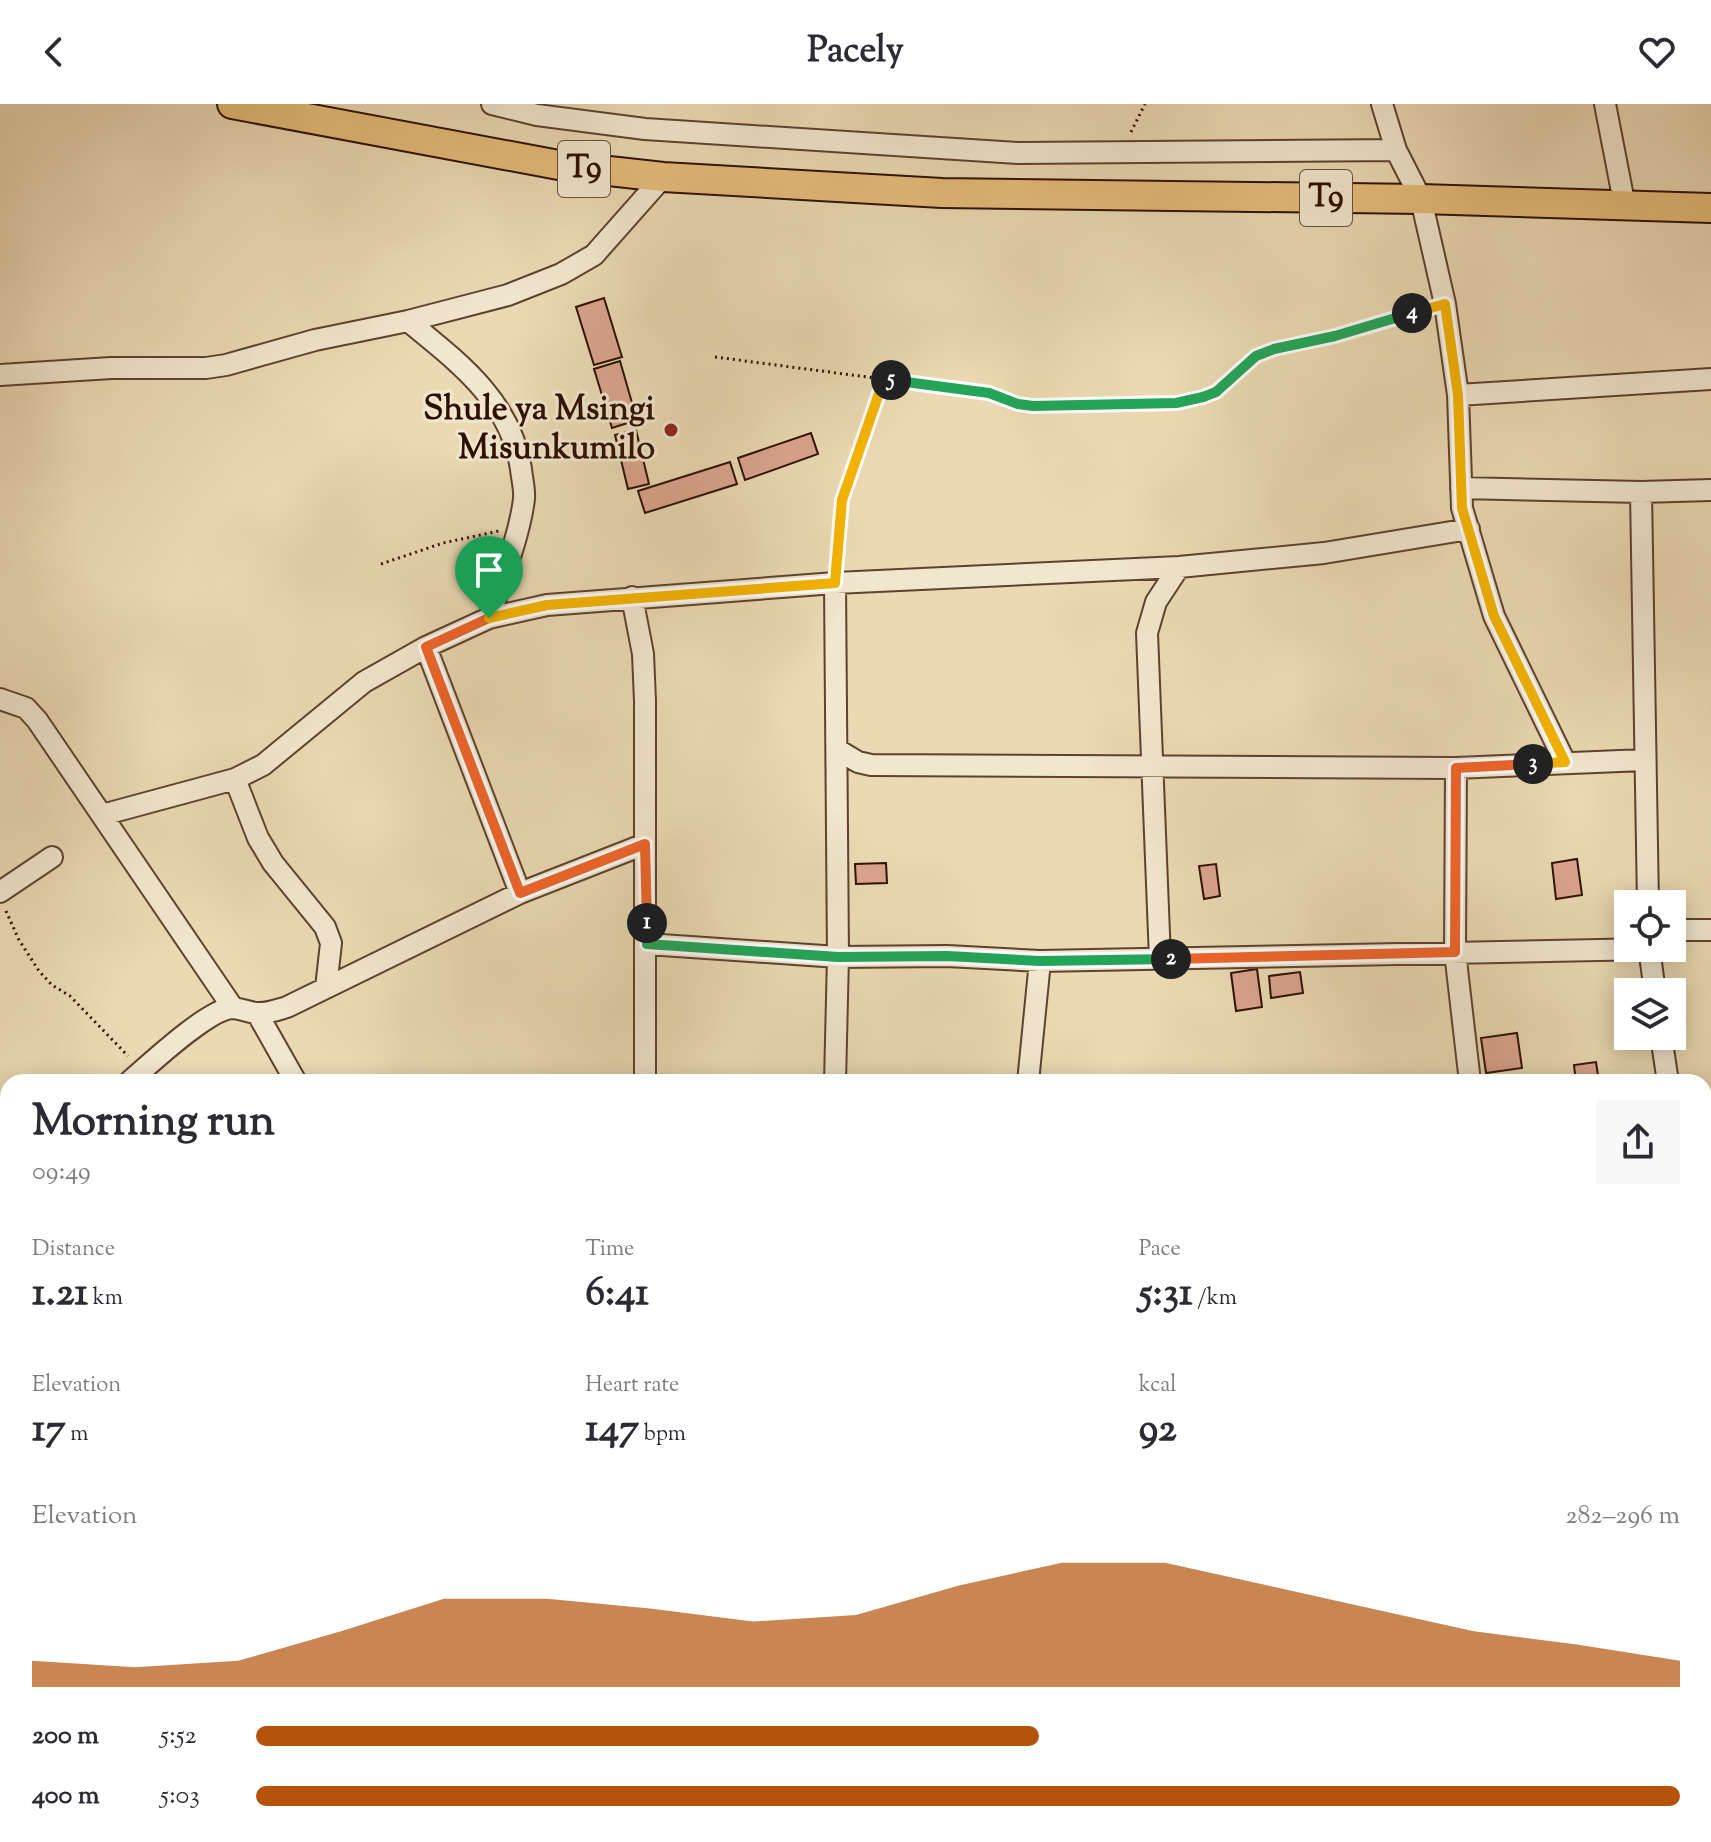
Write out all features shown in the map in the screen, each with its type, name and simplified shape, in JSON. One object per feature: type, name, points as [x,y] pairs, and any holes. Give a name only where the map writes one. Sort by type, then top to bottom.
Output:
[{"type":"highway","name":"T9","points":[[232,104],[564,166],[663,177],[942,193],[1421,199],[1711,208]]},
{"type":"street","points":[[492,104],[537,115],[645,129],[1018,153],[1396,150]]},
{"type":"street","points":[[1382,104],[1396,150],[1421,199],[1445,304],[1458,395],[1462,508],[1494,616],[1565,762]]},
{"type":"street","points":[[1605,104],[1625,207]]},
{"type":"street","points":[[5,373],[226,365],[315,340],[408,321],[508,295],[561,274],[594,255],[663,177]]},
{"type":"street","points":[[408,321],[485,389],[506,422],[519,454],[525,496],[489,618]]},
{"type":"street","points":[[1458,395],[1711,379]]},
{"type":"street","points":[[1461,488],[1641,492],[1711,490]]},
{"type":"street","points":[[1641,492],[1648,890]]},
{"type":"street","points":[[102,815],[235,779],[263,765],[364,682],[426,647],[489,618],[547,605],[835,583],[1179,567],[1324,553],[1469,529]]},
{"type":"street","points":[[1160,959],[1147,633],[1156,602],[1179,567]]},
{"type":"street","points":[[835,583],[838,750],[835,1074]]},
{"type":"street","points":[[632,597],[643,654],[647,944],[645,1074]]},
{"type":"street","points":[[426,647],[520,893]]},
{"type":"street","points":[[0,699],[26,708],[37,720],[233,1008]]},
{"type":"street","points":[[838,750],[858,762],[871,765],[1456,768],[1644,760]]},
{"type":"street","points":[[837,788],[871,765]]},
{"type":"street","points":[[1456,768],[1455,952],[1469,1074]]},
{"type":"street","points":[[235,779],[258,838],[273,863],[325,927],[331,943],[326,988]]},
{"type":"street","points":[[138,1074],[211,1016],[233,1008],[257,1013],[287,1007],[520,893],[645,844]]},
{"type":"street","points":[[1,892],[52,857]]},
{"type":"street","points":[[1686,930],[1711,930]]},
{"type":"street","points":[[647,944],[838,957],[947,956],[1040,961],[1614,950]]},
{"type":"street","points":[[1029,1074],[1040,961]]},
{"type":"street","points":[[257,1013],[291,1074]]},
{"type":"street","points":[[1663,1050],[1667,1074]]},
{"type":"path","points":[[1117,152],[1145,104]]},
{"type":"path","points":[[715,357],[841,376],[989,393],[1033,406],[1176,403],[1216,392],[1256,356],[1274,349],[1335,336],[1445,304]]},
{"type":"path","points":[[835,583],[842,500],[884,379]]},
{"type":"path","points":[[381,564],[443,543],[518,528]]},
{"type":"path","points":[[1,892],[19,940],[39,971],[52,985],[70,996],[134,1074]]},
{"type":"building","points":[[604,298],[622,357],[594,365],[576,307]]},
{"type":"building","points":[[620,361],[637,420],[612,428],[594,369]]},
{"type":"building","points":[[636,430],[649,484],[628,489],[615,435]]},
{"type":"building","points":[[811,433],[818,454],[745,480],[738,458]]},
{"type":"building","points":[[730,462],[737,484],[645,513],[638,491]]},
{"type":"building","points":[[1577,859],[1582,895],[1556,899],[1552,863]]},
{"type":"building","points":[[886,863],[887,883],[856,884],[855,864]]},
{"type":"building","points":[[1216,864],[1220,896],[1204,899],[1199,866]]},
{"type":"building","points":[[1257,969],[1262,1007],[1236,1011],[1231,973]]},
{"type":"building","points":[[1300,972],[1303,993],[1271,998],[1269,976]]},
{"type":"building","points":[[1517,1033],[1522,1068],[1486,1073],[1481,1038]]},
{"type":"building","points":[[1596,1062],[1598,1074],[1575,1074],[1574,1065]]},
{"type":"place","name":"Shule ya Msingi Misunkumilo","points":[[671,430]]},
{"type":"route","points":[[1445,304],[1458,395],[1462,508],[1494,616],[1565,762],[1456,768],[1455,952],[1040,961],[947,956],[838,957],[647,944],[645,844],[520,893],[426,647],[489,618],[547,605],[835,583],[842,500],[884,379],[989,393],[1033,406],[1176,403],[1216,392],[1256,356],[1274,349],[1335,336],[1445,304]]}]
